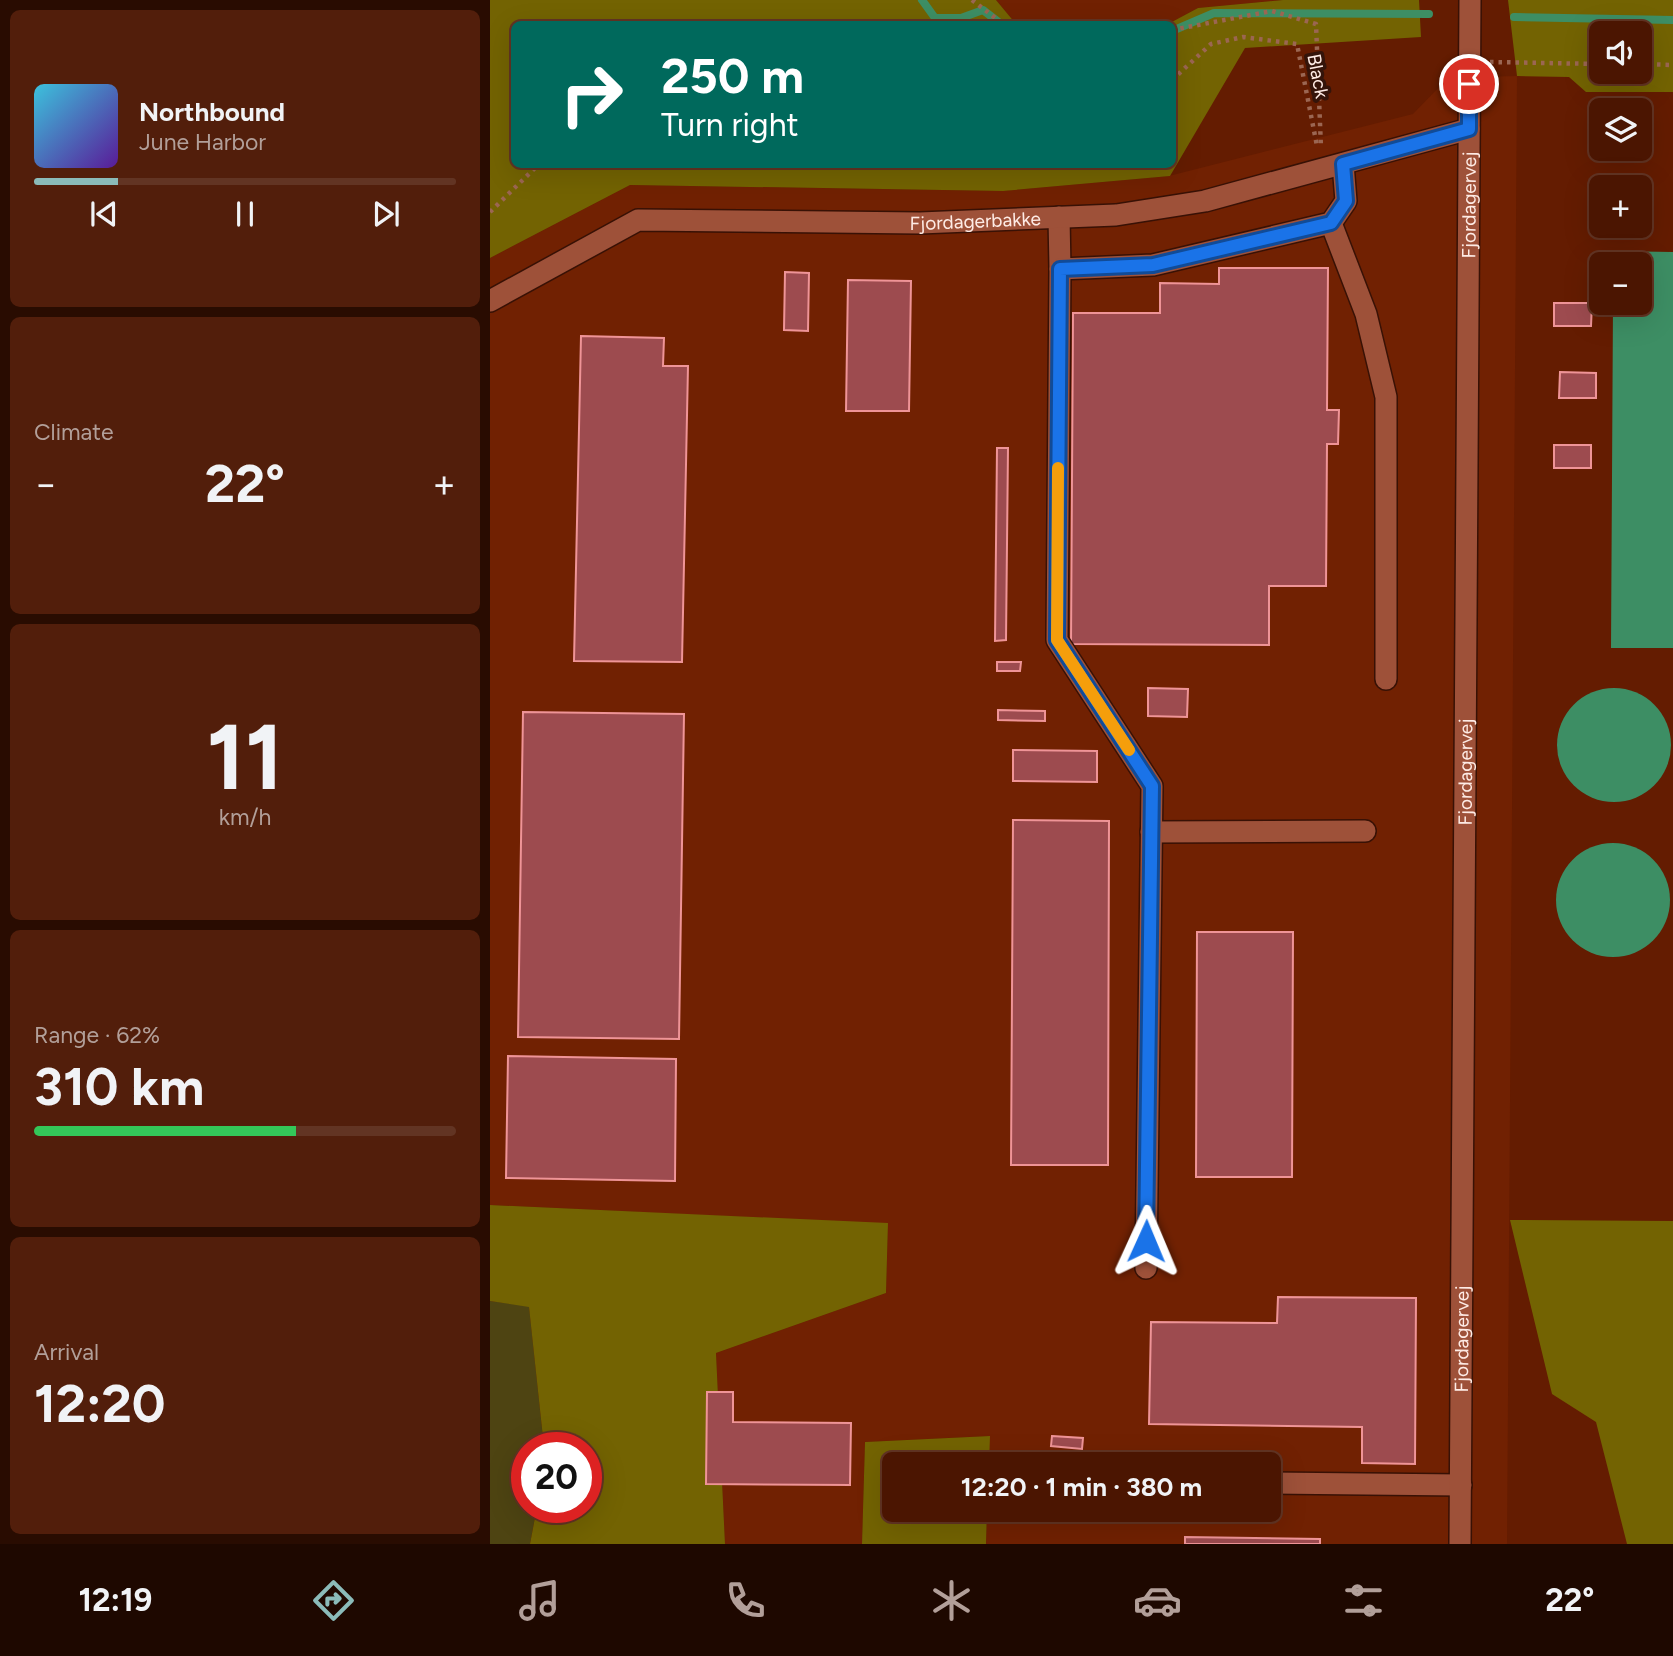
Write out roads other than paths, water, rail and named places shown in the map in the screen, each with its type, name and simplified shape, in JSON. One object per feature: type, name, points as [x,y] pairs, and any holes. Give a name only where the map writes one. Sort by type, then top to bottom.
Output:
[{"type":"street","name":"Fjordagervej","points":[[1460,1544],[1470,0]]},
{"type":"street","name":"Fjordagerbakke","points":[[490,301],[638,220],[920,223],[1116,215],[1205,201],[1469,129]]},
{"type":"street","points":[[1060,269],[1153,265],[1331,223],[1346,201],[1343,164]]},
{"type":"street","points":[[1059,217],[1057,640],[1152,786],[1146,1268]]},
{"type":"street","points":[[1331,223],[1366,314],[1387,397],[1386,680]]},
{"type":"street","points":[[1152,832],[1365,831]]},
{"type":"street","points":[[1281,1483],[1461,1485]]},
{"type":"waterway","points":[[922,0],[935,18],[961,18],[983,10],[997,21]]},
{"type":"waterway","points":[[1176,29],[1214,13],[1429,14]]},
{"type":"waterway","points":[[1514,17],[1673,20]]}]
